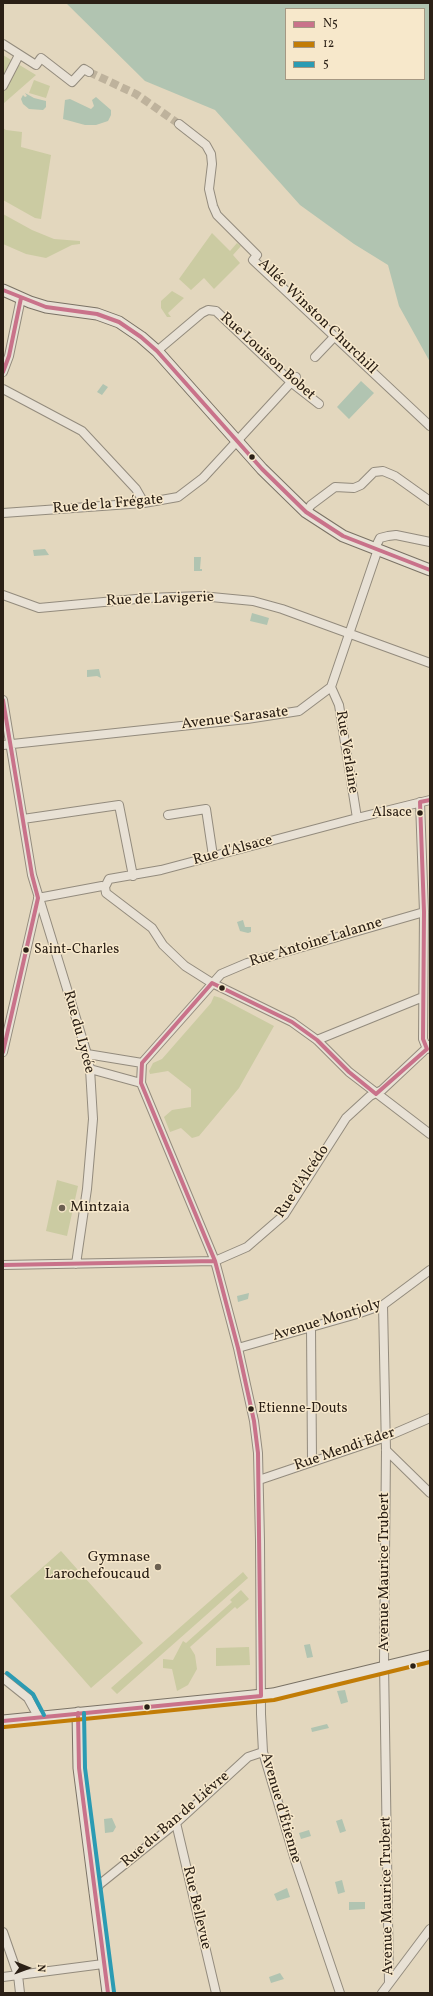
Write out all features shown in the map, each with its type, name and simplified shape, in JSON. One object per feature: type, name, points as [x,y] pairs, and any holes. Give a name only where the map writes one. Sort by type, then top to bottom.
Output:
[{"type":"street","points":[[3,44],[36,65],[41,58],[72,82],[84,70],[89,72]]},
{"type":"street","points":[[3,86],[19,55]]},
{"type":"street","name":"Allée Winston Churchill","points":[[179,124],[202,140],[211,154],[212,164],[210,189],[213,206],[217,215],[257,255],[253,260],[430,426]]},
{"type":"street","points":[[3,290],[46,307],[97,314],[119,322],[142,337],[157,351],[262,469],[306,512],[343,536],[430,570]]},
{"type":"street","points":[[3,372],[9,356],[22,298]]},
{"type":"street","name":"Rue Louison Bobet","points":[[157,351],[202,313],[208,310],[216,311],[319,404]]},
{"type":"street","points":[[315,357],[335,336]]},
{"type":"street","name":"Rue de la Frégate","points":[[3,513],[144,503],[178,497],[203,478],[294,380]]},
{"type":"street","points":[[3,389],[82,431],[136,489],[144,503]]},
{"type":"street","points":[[306,512],[311,505],[335,487],[354,488],[361,485],[374,472],[383,471],[395,476],[430,501]]},
{"type":"street","points":[[331,687],[380,538],[396,535],[430,542]]},
{"type":"street","name":"Rue de Lavigerie","points":[[3,595],[40,608],[147,598],[201,596],[253,601],[282,609],[430,663]]},
{"type":"street","name":"Avenue Sarasate","points":[[6,744],[247,719],[299,711],[331,687]]},
{"type":"street","name":"Rue Verlaine","points":[[331,687],[339,706],[357,818]]},
{"type":"street","name":"Rue du Lycée","points":[[3,700],[6,744],[23,819],[32,875],[87,1054],[90,1069],[93,1119],[87,1189],[76,1264]]},
{"type":"street","name":"Rue d'Alsace","points":[[38,898],[102,886],[105,887],[109,879],[161,870],[430,800]]},
{"type":"street","points":[[420,802],[424,912],[423,1039],[428,1047]]},
{"type":"street","points":[[23,819],[119,805],[133,876]]},
{"type":"street","points":[[168,815],[206,809],[213,856]]},
{"type":"street","points":[[105,887],[106,893],[152,928],[163,945],[185,966],[212,983],[292,1022],[317,1040],[349,1072],[376,1094],[430,1134]]},
{"type":"street","points":[[3,1052],[38,898]]},
{"type":"street","name":"Rue Antoine Lalanne","points":[[142,1063],[221,974],[247,964],[424,912]]},
{"type":"street","points":[[317,1040],[423,997]]},
{"type":"street","name":"Rue d'Alcédo","points":[[3,1265],[214,1261],[247,1247],[284,1215],[346,1118],[370,1096],[376,1094],[428,1047]]},
{"type":"street","points":[[87,1054],[142,1063]]},
{"type":"street","name":"Avenue d'Étienne","points":[[142,1063],[141,1083],[214,1261],[238,1348],[254,1421],[258,1480],[263,1752],[296,1863],[340,1993]]},
{"type":"street","points":[[90,1069],[141,1083]]},
{"type":"street","name":"Avenue Montjoly","points":[[238,1348],[383,1305],[430,1270]]},
{"type":"street","name":"Avenue Maurice Trubert","points":[[383,1305],[386,1437],[384,1667],[389,1983]]},
{"type":"street","points":[[311,1327],[312,1462]]},
{"type":"street","name":"Rue Mendi Eder","points":[[258,1480],[386,1437],[430,1418]]},
{"type":"street","points":[[386,1450],[430,1493]]},
{"type":"street","points":[[3,1721],[261,1696],[430,1656]]},
{"type":"street","points":[[3,1678],[28,1698],[39,1718]]},
{"type":"street","points":[[78,1713],[80,1768],[94,1893],[108,1993]]},
{"type":"street","name":"Rue du Ban de Liévre","points":[[94,1893],[100,1884],[176,1823],[248,1757],[263,1752]]},
{"type":"street","name":"Rue Bellevue","points":[[176,1823],[216,1993]]},
{"type":"street","points":[[382,1993],[430,1929]]},
{"type":"street","points":[[3,1932],[18,1975],[20,1993]]},
{"type":"street","points":[[3,1977],[103,1964]]},
{"type":"green space","points":[[3,55],[36,75],[3,104]]},
{"type":"green space","points":[[34,80],[50,86],[46,98],[29,93]]},
{"type":"green space","points":[[3,128],[6,130],[22,132],[21,147],[51,155],[41,219],[35,218],[3,200]]},
{"type":"green space","points":[[3,214],[32,230],[54,239],[80,241],[80,244],[72,245],[46,258],[26,254],[3,244]]},
{"type":"green space","points":[[212,233],[230,251],[237,243],[241,246],[233,255],[240,263],[214,289],[204,278],[191,290],[179,279]]},
{"type":"green space","points":[[172,291],[184,298],[168,313],[171,317],[167,317],[161,308],[161,301]]},
{"type":"green space","points":[[214,996],[221,998],[274,1026],[239,1088],[199,1136],[192,1138],[181,1128],[170,1132],[164,1117],[172,1110],[191,1107],[191,1089],[168,1071],[150,1074],[149,1071],[153,1063],[162,1059],[211,1003]]},
{"type":"green space","name":"Mintzaia","points":[[57,1180],[78,1186],[67,1236],[46,1231]]},
{"type":"green space","points":[[61,1551],[143,1643],[91,1688],[10,1596]]},
{"type":"green space","points":[[243,1572],[248,1578],[117,1694],[111,1688]]},
{"type":"green space","points":[[241,1590],[249,1599],[237,1609],[235,1607],[190,1647],[195,1655],[197,1669],[188,1685],[177,1691],[172,1669],[163,1668],[163,1659],[173,1660],[183,1641],[186,1643],[232,1602],[230,1600]]},
{"type":"green space","points":[[249,1647],[250,1665],[216,1666],[216,1648]]},
{"type":"shaded area","points":[[66,3],[430,3],[430,362],[399,306],[388,265],[354,244],[300,205],[215,110],[145,81]]},
{"type":"shaded area","points":[[25,93],[34,98],[46,101],[46,107],[43,110],[29,109],[23,104],[21,99],[23,95],[25,97],[27,96]]},
{"type":"shaded area","points":[[96,97],[111,110],[111,115],[108,121],[96,125],[85,125],[63,119],[65,100],[70,99],[91,109],[94,106],[92,100]]},
{"type":"shaded area","points":[[361,381],[374,393],[349,419],[337,407]]},
{"type":"shaded area","points":[[103,384],[108,387],[102,395],[97,392]]},
{"type":"shaded area","points":[[45,549],[49,555],[34,556],[33,550]]},
{"type":"shaded area","points":[[194,557],[201,557],[200,569],[202,569],[202,571],[194,571]]},
{"type":"shaded area","points":[[252,613],[269,618],[267,625],[250,621]]},
{"type":"shaded area","points":[[99,669],[101,678],[97,676],[87,677],[87,670]]},
{"type":"shaded area","points":[[243,920],[245,927],[251,927],[251,932],[248,933],[240,931],[237,922]]},
{"type":"shaded area","points":[[249,1293],[248,1299],[238,1302],[237,1296]]},
{"type":"shaded area","points":[[310,1644],[313,1657],[307,1658],[304,1645]]},
{"type":"shaded area","points":[[345,1690],[348,1702],[341,1704],[337,1691]]},
{"type":"shaded area","points":[[327,1724],[329,1728],[312,1732],[311,1728]]},
{"type":"shaded area","points":[[112,1818],[116,1827],[113,1832],[105,1833],[104,1819]]},
{"type":"shaded area","points":[[342,1819],[346,1831],[340,1833],[336,1821]]},
{"type":"shaded area","points":[[309,1830],[311,1836],[301,1839],[299,1833]]},
{"type":"shaded area","points":[[342,1880],[345,1892],[338,1894],[335,1882]]},
{"type":"shaded area","points":[[287,1888],[290,1897],[277,1901],[274,1894]]},
{"type":"shaded area","points":[[349,1902],[365,1902],[365,1909],[349,1910]]},
{"type":"shaded area","points":[[280,1973],[284,1979],[271,1983],[269,1977]]},
{"type":"tunnel","points":[[89,72],[136,94],[179,124]]},
{"type":"transit line","name":"N5","points":[[3,290],[46,307],[97,314],[119,322],[141,337],[157,351],[262,469],[306,512],[343,536],[430,570]]},
{"type":"transit line","name":"N5","points":[[3,372],[9,356],[21,298]]},
{"type":"transit line","name":"N5","points":[[3,700],[32,875],[38,898],[3,1052]]},
{"type":"transit line","name":"N5","points":[[261,1696],[258,1453],[254,1421],[238,1348],[215,1261],[141,1083],[142,1063],[212,983],[292,1022],[317,1040],[349,1072],[376,1094],[427,1049],[423,1039],[424,912],[420,802],[430,800]]},
{"type":"transit line","name":"N5","points":[[3,1265],[215,1261]]},
{"type":"transit line","name":"12","points":[[4,1727],[274,1700],[430,1662]]},
{"type":"transit line","name":"5","points":[[7,1673],[33,1694],[44,1715]]},
{"type":"transit line","name":"N5","points":[[3,1721],[261,1696]]},
{"type":"transit line","name":"N5","points":[[78,1713],[79,1768],[108,1993]]},
{"type":"transit line","name":"5","points":[[84,1713],[85,1768],[114,1992]]},
{"type":"place","name":"Alsace","points":[[420,813]]},
{"type":"place","name":"Saint-Charles","points":[[26,950]]},
{"type":"place","name":"Mintzaia","points":[[62,1208]]},
{"type":"place","name":"Etienne-Douts","points":[[251,1409]]},
{"type":"place","name":"Gymnase Larochefoucaud","points":[[158,1567]]}]
